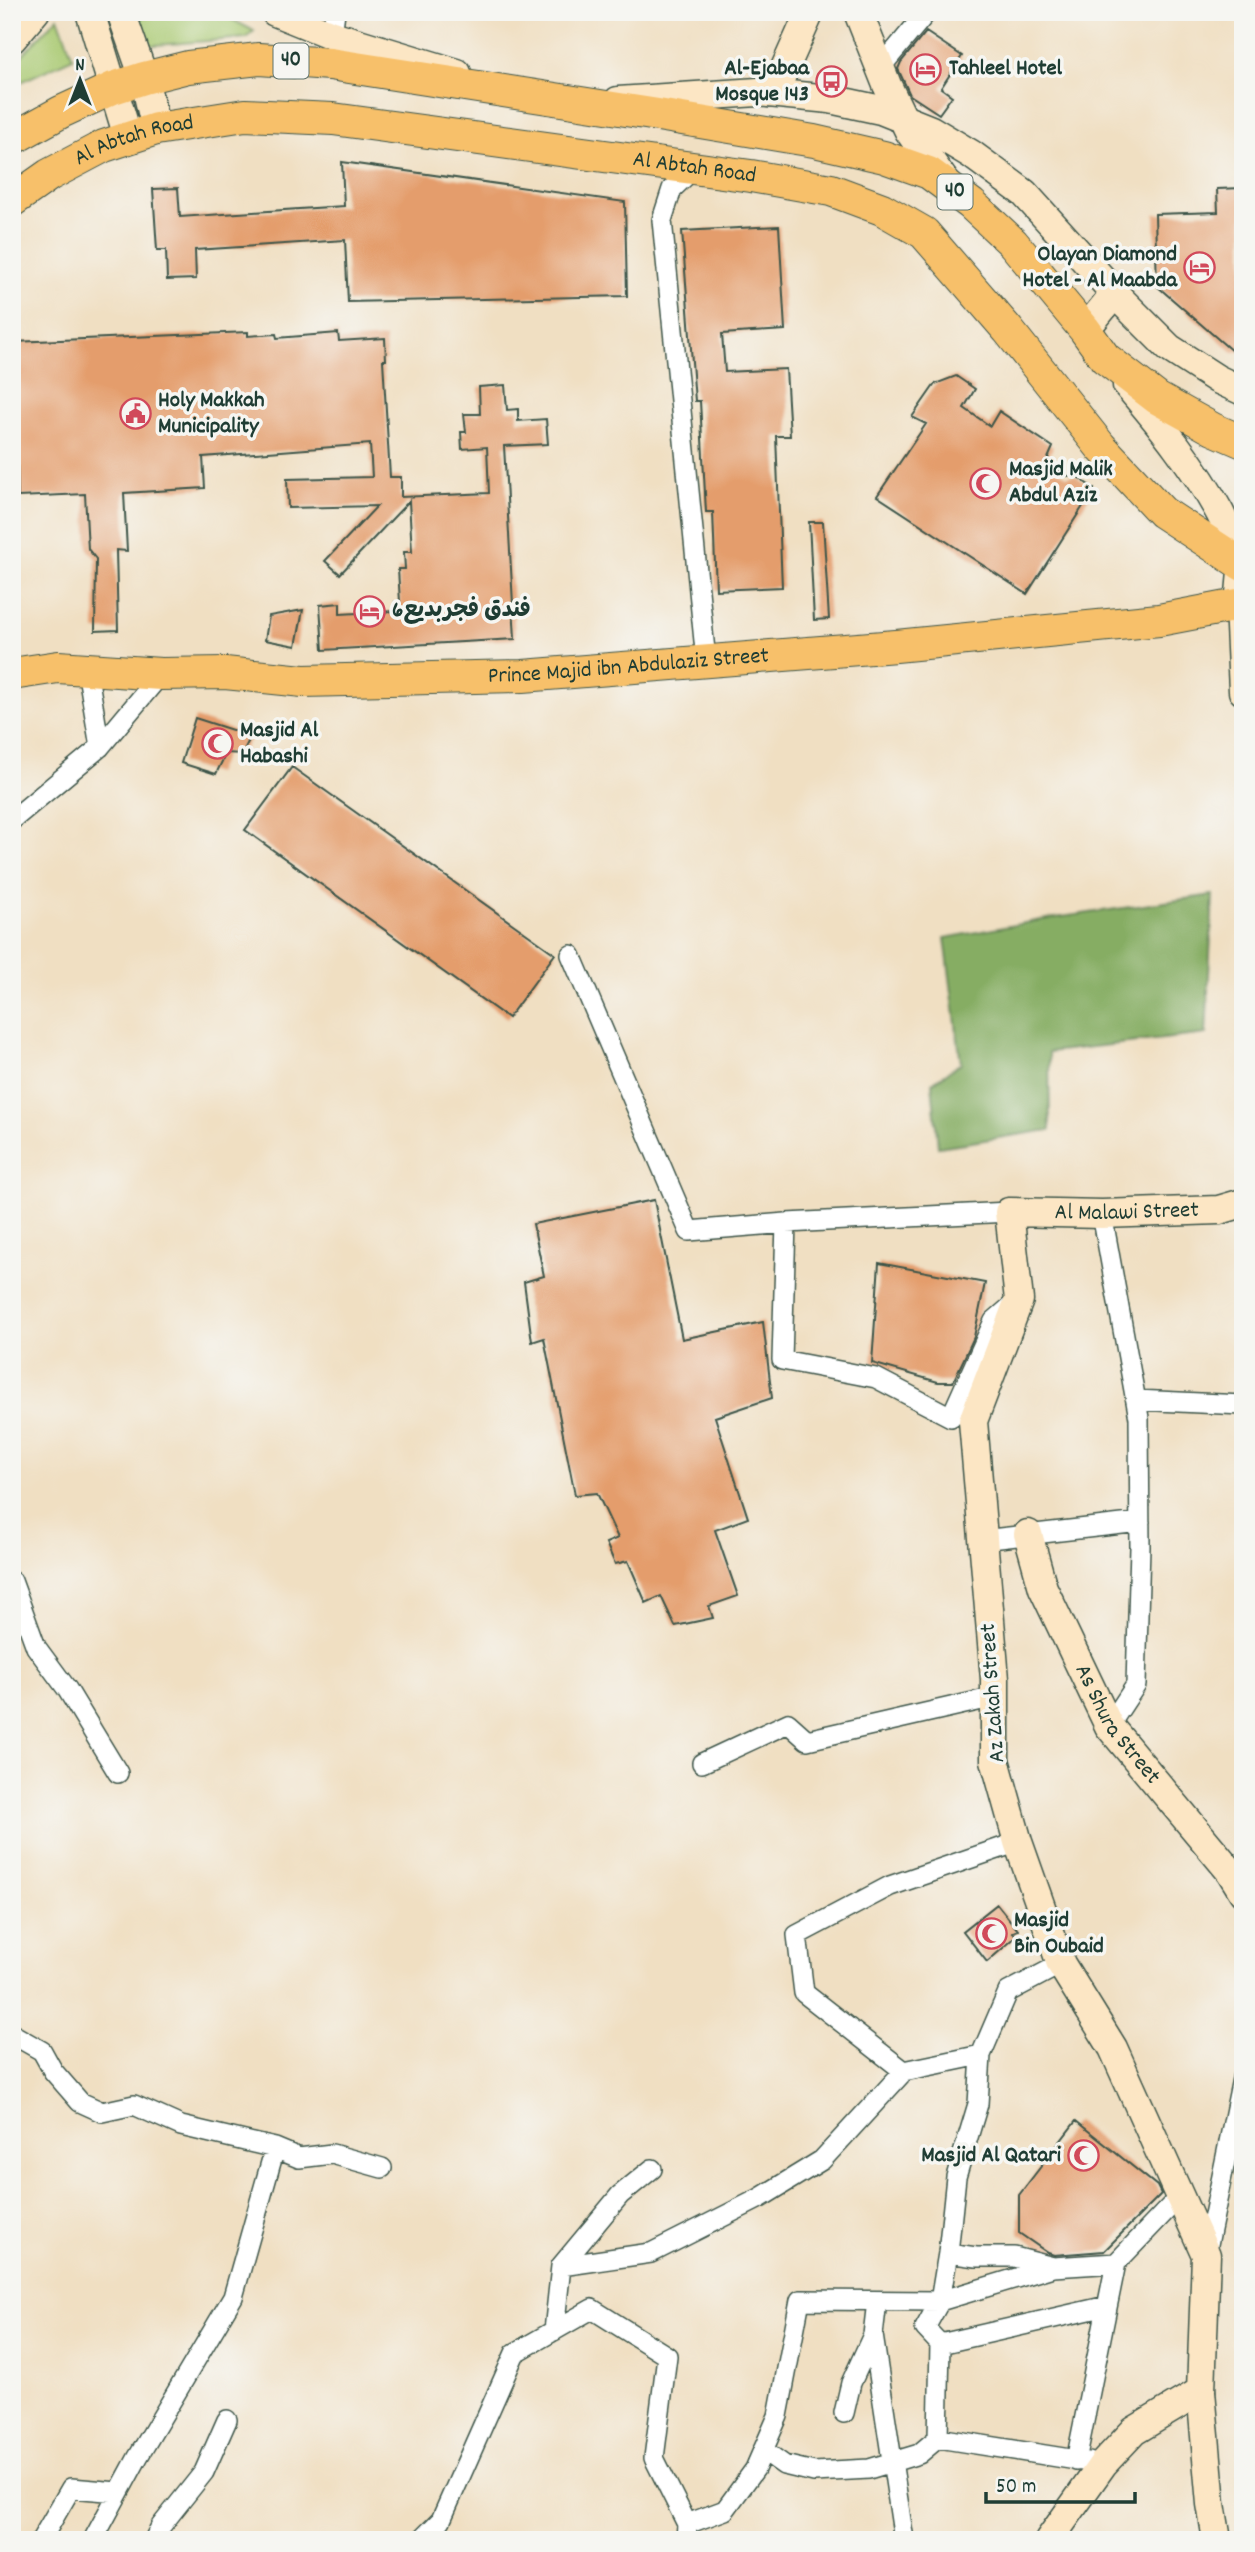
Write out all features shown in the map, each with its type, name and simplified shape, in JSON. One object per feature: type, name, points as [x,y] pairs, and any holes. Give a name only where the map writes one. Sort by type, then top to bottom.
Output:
[{"type":"main road","name":"Al Abtah Road","points":[[12,139],[61,112],[144,78],[188,67],[259,59],[330,64],[526,94],[825,143],[884,157],[929,173],[971,204],[1013,243],[1105,358],[1157,398],[1243,442]]},
{"type":"main road","name":"Al Abtah Road","points":[[12,201],[49,175],[104,146],[142,133],[245,115],[333,119],[751,176],[831,190],[882,209],[924,233],[1008,330],[1101,447],[1162,512],[1242,563]]},
{"type":"main road","name":"Prince Majid ibn Abdulaziz Street","points":[[12,674],[47,667],[160,674],[225,673],[303,681],[523,676],[896,646],[1159,620],[1241,604]]},
{"type":"street","points":[[12,39],[35,12]]},
{"type":"street","points":[[90,12],[113,89],[142,133]]},
{"type":"street","points":[[121,12],[144,78],[142,133]]},
{"type":"street","points":[[275,12],[333,23],[526,94]]},
{"type":"street","points":[[770,93],[781,77],[810,12]]},
{"type":"street","points":[[859,12],[904,120],[950,189]]},
{"type":"street","points":[[881,67],[927,12]]},
{"type":"street","points":[[582,103],[770,93],[830,99],[881,110],[930,130],[971,154],[1024,193],[1169,348],[1217,379],[1243,391]]},
{"type":"street","points":[[693,169],[672,190],[662,220],[706,661]]},
{"type":"street","points":[[1085,330],[1115,293]]},
{"type":"street","points":[[1105,358],[1166,432],[1197,477],[1220,514],[1242,563],[1243,691]]},
{"type":"street","points":[[88,668],[100,747]]},
{"type":"street","points":[[12,820],[100,747],[160,674]]},
{"type":"street","points":[[571,955],[689,1231],[786,1223],[1009,1212]]},
{"type":"street","name":"Al Malawi Street","points":[[1009,1212],[1102,1214],[1219,1210],[1243,1203]]},
{"type":"street","name":"Az Zakah Street","points":[[1009,1212],[1019,1300],[973,1420],[995,1697],[995,1760],[1018,1842],[1061,1964],[1113,2049],[1206,2255],[1201,2391],[1218,2537]]},
{"type":"street","points":[[1102,1214],[1139,1418],[1140,1521],[1136,1685],[1109,1727]]},
{"type":"street","points":[[786,1223],[782,1360],[876,1378],[951,1417],[994,1321],[1019,1300]]},
{"type":"street","points":[[1136,1400],[1243,1405]]},
{"type":"street","points":[[982,1540],[1140,1521]]},
{"type":"street","name":"As Shura Street","points":[[1028,1534],[1043,1588],[1109,1727],[1230,1871],[1243,1892]]},
{"type":"street","points":[[12,1581],[36,1647],[67,1689],[118,1773]]},
{"type":"street","points":[[702,1763],[788,1723],[807,1740],[995,1697]]},
{"type":"street","points":[[904,2071],[804,1993],[797,1935],[890,1886],[1018,1842]]},
{"type":"street","points":[[763,2450],[784,2465],[814,2473],[869,2469],[891,2463],[919,2454],[938,2438],[940,2344],[925,2328],[940,2301],[956,2177],[978,2104],[981,2055],[1008,1992],[1061,1964]]},
{"type":"street","points":[[12,2034],[42,2051],[53,2071],[80,2102],[102,2112],[134,2105],[181,2126],[275,2148],[299,2158],[332,2154],[382,2168]]},
{"type":"street","points":[[561,2266],[650,2253],[760,2198],[822,2160],[904,2071],[981,2055]]},
{"type":"street","points":[[1206,2255],[1243,2074]]},
{"type":"street","points":[[93,2540],[118,2492],[233,2297],[275,2148]]},
{"type":"street","points":[[554,2331],[561,2266],[620,2195],[652,2169]]},
{"type":"street","points":[[1049,2540],[1090,2463],[1107,2306],[1116,2263],[1180,2196]]},
{"type":"street","points":[[948,2253],[976,2257],[1014,2257],[1053,2267]]},
{"type":"street","points":[[421,2540],[441,2520],[515,2353],[592,2309],[667,2356],[654,2458],[686,2532],[725,2510],[755,2469],[778,2416],[800,2300],[940,2301],[1053,2267],[1116,2263]]},
{"type":"street","points":[[877,2301],[873,2335],[904,2540]]},
{"type":"street","points":[[940,2344],[1107,2306]]},
{"type":"street","points":[[844,2413],[851,2383],[873,2335]]},
{"type":"street","points":[[938,2438],[1090,2463],[1134,2431],[1201,2391]]},
{"type":"street","points":[[154,2540],[204,2473],[227,2420]]},
{"type":"street","points":[[42,2540],[71,2488],[118,2492]]},
{"type":"green space","points":[[134,12],[218,12],[254,31],[246,38],[143,46]]},
{"type":"green space","points":[[58,17],[73,58],[12,86],[12,66]]},
{"type":"green space","points":[[1213,895],[1206,1034],[1049,1052],[1050,1130],[938,1147],[932,1083],[961,1063],[945,938],[1041,920]]},
{"type":"building","name":"Tahleel Hotel","points":[[926,32],[962,56],[941,88],[952,96],[939,114],[910,95],[898,69]]},
{"type":"building","points":[[342,162],[625,202],[627,296],[348,302],[345,240],[195,250],[196,279],[167,280],[166,250],[157,250],[153,189],[178,188],[180,217],[344,206]]},
{"type":"building","name":"Olayan Diamond Hotel - Al Maabda","points":[[1243,188],[1243,351],[1233,352],[1157,286],[1155,214],[1218,212],[1217,189]]},
{"type":"building","points":[[779,226],[785,330],[722,334],[725,372],[786,369],[790,436],[776,436],[782,587],[716,590],[713,512],[706,512],[700,401],[695,401],[682,231]]},
{"type":"building","points":[[248,332],[248,336],[276,334],[277,338],[338,333],[339,341],[385,338],[386,360],[383,360],[390,477],[401,477],[401,497],[489,493],[487,447],[462,449],[461,432],[466,432],[464,414],[480,414],[479,387],[505,385],[507,410],[518,409],[518,421],[546,419],[548,444],[504,446],[515,639],[323,650],[320,605],[340,603],[340,614],[396,611],[395,602],[400,602],[398,569],[405,569],[404,552],[412,552],[409,501],[340,574],[325,561],[377,506],[288,508],[287,479],[372,477],[370,444],[203,457],[205,488],[124,493],[127,551],[116,550],[118,630],[95,631],[96,559],[88,549],[85,494],[18,497],[14,342]]},
{"type":"building","name":"Masjid Malik Abdul Aziz","points":[[956,376],[975,389],[964,408],[990,426],[999,411],[1053,447],[1046,463],[1067,476],[1075,475],[1094,489],[1027,594],[877,496],[926,424],[912,417],[935,384]]},
{"type":"building","points":[[809,522],[823,522],[829,619],[814,620]]},
{"type":"building","points":[[303,610],[296,646],[265,640],[269,616]]},
{"type":"building","name":"Masjid Al Habashi","points":[[195,718],[251,736],[242,754],[226,753],[216,774],[181,763]]},
{"type":"building","points":[[292,767],[555,954],[508,1018],[245,830]]},
{"type":"building","points":[[654,1200],[682,1339],[763,1322],[772,1398],[715,1417],[748,1518],[715,1530],[738,1596],[709,1606],[713,1618],[675,1626],[661,1596],[646,1603],[628,1561],[615,1564],[606,1543],[618,1538],[597,1493],[575,1495],[544,1338],[532,1342],[524,1282],[544,1276],[533,1224]]},
{"type":"building","points":[[879,1263],[985,1283],[974,1337],[953,1382],[938,1382],[872,1363]]},
{"type":"building","name":"Masjid Bin Oubaid","points":[[997,1904],[1018,1930],[1013,1932],[1017,1936],[987,1962],[963,1931]]},
{"type":"building","name":"Masjid Al Qatari","points":[[1076,2121],[1157,2186],[1161,2194],[1104,2251],[1054,2255],[1019,2233],[1019,2195]]},
{"type":"place","name":"Tahleel Hotel","points":[[926,69]]},
{"type":"place","name":"Al-Ejabaa Mosque 143","points":[[832,82]]},
{"type":"place","name":"Olayan Diamond Hotel - Al Maabda","points":[[1200,268]]},
{"type":"place","name":"Holy Makkah Municipality","points":[[135,414]]},
{"type":"place","name":"Masjid Malik Abdul Aziz","points":[[986,483]]},
{"type":"place","name":"فندق فجربديع6","points":[[369,611]]},
{"type":"place","name":"Masjid Al Habashi","points":[[217,744]]},
{"type":"place","name":"Masjid Bin Oubaid","points":[[991,1934]]},
{"type":"place","name":"Masjid Al Qatari","points":[[1084,2156]]}]
